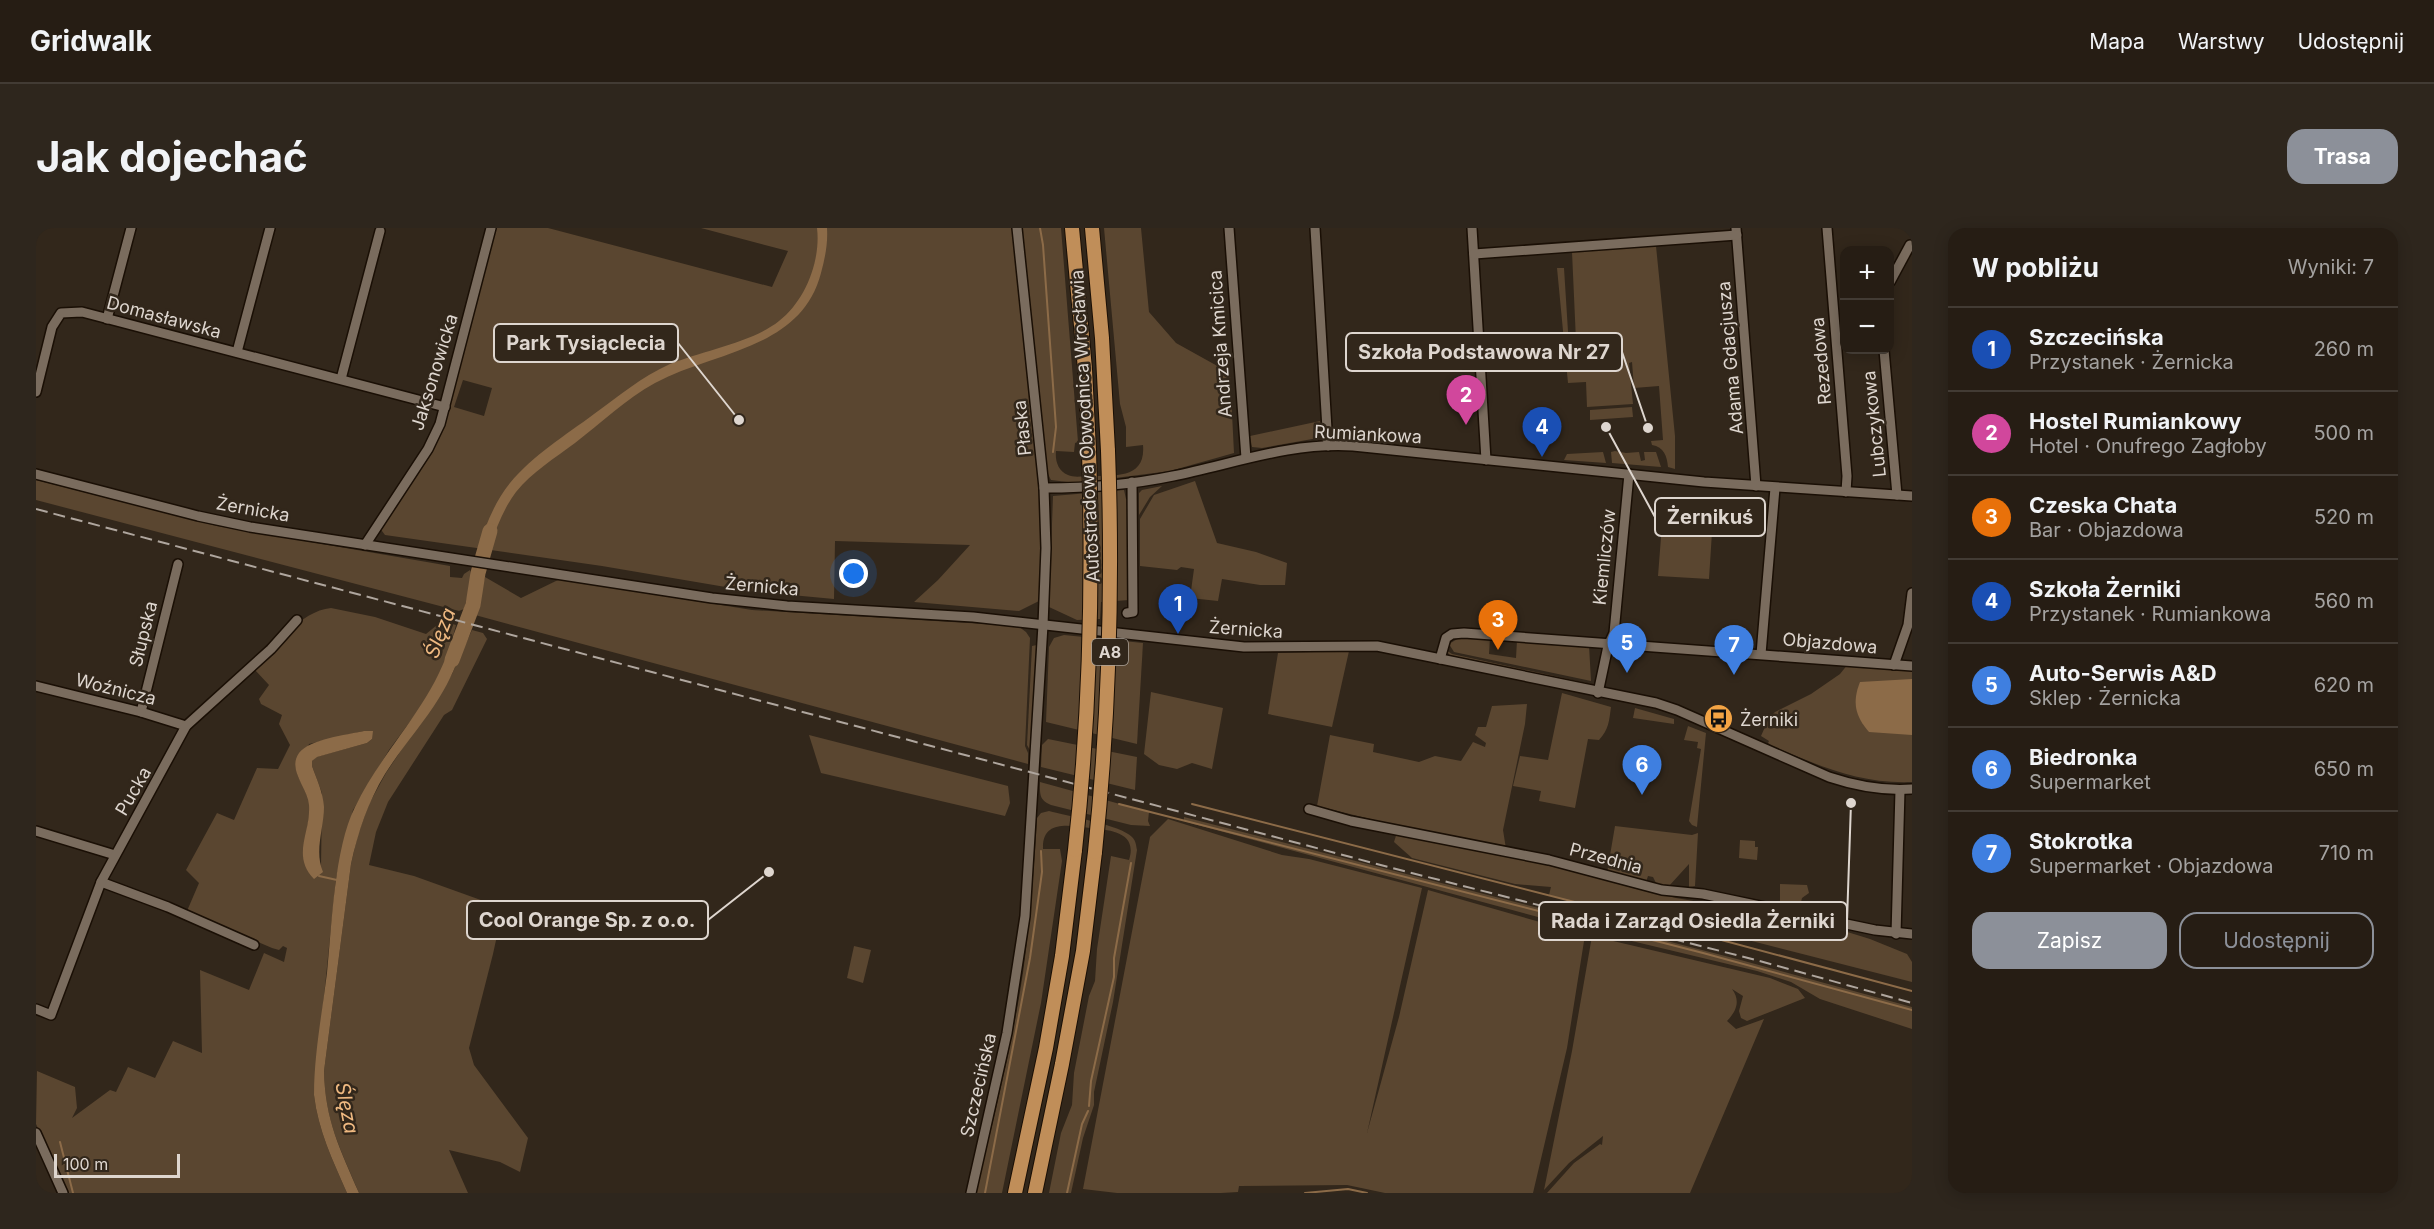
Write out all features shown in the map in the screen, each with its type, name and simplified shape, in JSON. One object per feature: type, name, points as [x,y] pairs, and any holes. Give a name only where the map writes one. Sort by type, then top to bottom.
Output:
[{"type":"highway","name":"Autostradowa Obwodnica Wrocławia","points":[[1015,1193],[1058,979],[1075,850],[1086,737],[1090,645],[1089,452],[1085,369],[1072,228]]},
{"type":"highway","name":"Autostradowa Obwodnica Wrocławia","points":[[1035,1193],[1083,951],[1095,852],[1109,680],[1111,573],[1108,451],[1102,338],[1092,228]]},
{"type":"street","points":[[107,319],[131,228]]},
{"type":"street","points":[[237,352],[270,228]]},
{"type":"street","name":"Jaksonowicka","points":[[365,544],[428,448],[440,424],[491,228]]},
{"type":"street","name":"Płaska","points":[[1017,228],[1044,488],[1046,548],[1043,625]]},
{"type":"street","name":"Andrzeja Kmicica","points":[[1229,228],[1246,458]]},
{"type":"street","points":[[1315,228],[1328,446]]},
{"type":"street","points":[[1472,228],[1486,460]]},
{"type":"street","name":"Rezedowa","points":[[1827,228],[1847,476],[1846,492]]},
{"type":"street","points":[[341,379],[380,231]]},
{"type":"street","points":[[1474,254],[1737,232]]},
{"type":"street","name":"Adama Gdacjusza","points":[[1737,232],[1756,486]]},
{"type":"street","points":[[1894,275],[1910,245]]},
{"type":"street","name":"Domasławska","points":[[36,392],[52,327],[61,313],[82,312],[445,407]]},
{"type":"street","name":"Lubczykowa","points":[[1884,354],[1897,495]]},
{"type":"street","name":"Rumiankowa","points":[[1044,488],[1100,487],[1173,476],[1298,448],[1328,446],[1775,488],[1912,495]]},
{"type":"street","name":"Żernicka","points":[[36,474],[220,521],[752,603],[973,617],[1244,647],[1377,646],[1650,702],[1677,710],[1815,771],[1852,784],[1900,790],[1912,789]]},
{"type":"street","name":"Kiemliczów","points":[[1599,693],[1614,633],[1629,474]]},
{"type":"street","points":[[1130,612],[1132,482]]},
{"type":"street","points":[[1761,654],[1775,488]]},
{"type":"street","name":"Słupska","points":[[141,712],[178,564]]},
{"type":"street","points":[[1894,665],[1908,625],[1912,593]]},
{"type":"street","name":"Pucka","points":[[36,1009],[51,1015],[101,882],[186,726],[271,649],[297,620]]},
{"type":"street","name":"Szczecińska","points":[[971,1193],[1007,1033],[1025,916],[1043,625]]},
{"type":"street","name":"Objazdowa","points":[[1440,659],[1445,639],[1455,634],[1610,643],[1912,666]]},
{"type":"street","name":"Woźnicza","points":[[36,686],[141,712],[186,726]]},
{"type":"street","points":[[1896,934],[1900,790]]},
{"type":"street","name":"Przednia","points":[[1309,809],[1351,821],[1549,860],[1662,890],[1703,894],[1896,934],[1912,934]]},
{"type":"street","points":[[36,831],[115,855]]},
{"type":"street","points":[[101,882],[168,907],[254,945]]},
{"type":"street","points":[[36,1133],[63,1193]]},
{"type":"shaded area","points":[[495,228],[548,228],[772,287],[788,251],[701,228],[1013,228],[1039,465],[1042,542],[1039,601],[1019,611],[914,602],[970,545],[835,541],[834,599],[749,591],[602,566],[385,535],[379,527],[429,452]],"holes":[[[463,380],[492,388],[484,416],[454,407]]]},
{"type":"shaded area","points":[[817,228],[827,228],[827,245],[821,273],[811,299],[795,318],[775,333],[753,345],[678,372],[634,396],[529,478],[508,504],[491,546],[487,550],[478,548],[499,498],[519,473],[550,446],[630,387],[659,369],[756,335],[788,313],[804,291],[814,267],[818,241]]},
{"type":"shaded area","points":[[1021,228],[1061,228],[1078,442],[1075,443],[1074,452],[1056,451],[1057,462],[1062,471],[1076,477],[1119,475],[1134,469],[1140,464],[1143,456],[1143,445],[1126,447],[1126,427],[1120,404],[1104,228],[1141,228],[1149,312],[1176,343],[1230,373],[1234,453],[1170,471],[1076,483],[1051,480],[1048,474]]},
{"type":"shaded area","points":[[1656,246],[1675,436],[1675,469],[1668,467],[1664,453],[1652,445],[1651,441],[1663,440],[1659,386],[1634,388],[1632,362],[1629,363],[1633,404],[1587,407],[1586,382],[1568,383],[1557,268],[1564,268],[1570,363],[1577,363],[1572,252]]},
{"type":"shaded area","points":[[1632,407],[1633,417],[1590,420],[1590,410]]},
{"type":"shaded area","points":[[1320,421],[1322,431],[1318,438],[1262,448],[1252,447],[1250,436]]},
{"type":"shaded area","points":[[1603,452],[1606,463],[1564,460],[1567,454]]},
{"type":"shaded area","points":[[1611,452],[1639,452],[1641,461],[1645,460],[1644,452],[1656,452],[1661,467],[1612,463]]},
{"type":"shaded area","points":[[36,480],[217,526],[450,566],[450,577],[462,578],[470,570],[472,580],[464,609],[459,611],[36,500]]},
{"type":"shaded area","points":[[1195,481],[1217,543],[1256,552],[1287,563],[1285,585],[1260,585],[1222,579],[1218,601],[1190,598],[1194,569],[1181,567],[1177,570],[1140,566],[1140,519],[1154,495]]},
{"type":"shaded area","points":[[1162,486],[1150,497],[1139,515],[1139,493],[1142,490]]},
{"type":"shaded area","points":[[1124,490],[1126,499],[1129,499],[1129,600],[1101,602],[1100,619],[1077,620],[1049,607],[1053,496]]},
{"type":"shaded area","points":[[1664,499],[1678,499],[1677,530],[1712,532],[1709,579],[1658,576]]},
{"type":"shaded area","points":[[485,577],[521,598],[560,579],[752,610],[1018,626],[1030,638],[1025,746],[1028,753],[1028,764],[475,615]]},
{"type":"shaded area","points":[[331,608],[375,617],[426,634],[442,621],[456,625],[447,659],[429,696],[389,750],[353,810],[336,878],[314,1095],[331,1157],[347,1193],[68,1193],[36,1124],[37,1071],[75,1087],[77,1108],[72,1118],[110,1090],[116,1092],[128,1067],[155,1078],[173,1041],[202,1053],[200,970],[249,990],[264,953],[284,962],[287,948],[283,946],[279,950],[272,948],[187,911],[199,883],[186,870],[217,813],[234,820],[257,768],[278,769],[290,745],[279,724],[282,715],[261,704],[259,699],[269,685],[255,670],[288,632],[298,623],[320,611]],"holes":[[[372,731],[372,739],[367,743],[316,757],[312,761],[322,793],[321,867],[303,857],[310,809],[309,799],[297,774],[309,744]]]},
{"type":"shaded area","points":[[472,630],[483,633],[487,639],[452,710],[444,715],[388,802],[376,832],[369,865],[414,876],[503,908],[469,1048],[474,1065],[528,1138],[520,1172],[500,1162],[449,1150],[468,1193],[359,1193],[331,1120],[327,1105],[324,1071],[351,864],[358,834],[369,804],[386,773],[452,674]]},
{"type":"shaded area","points":[[1064,635],[1143,643],[1137,744],[1046,722],[1049,647],[1054,638]]},
{"type":"shaded area","points":[[1459,638],[1490,638],[1489,654],[1516,658],[1517,640],[1589,645],[1591,681],[1454,652],[1449,644]]},
{"type":"shaded area","points":[[452,639],[465,644],[453,671],[433,708],[379,785],[364,818],[351,864],[324,1071],[327,1105],[331,1120],[359,1193],[347,1193],[331,1157],[314,1095],[338,865],[342,844],[355,807],[367,785],[421,705],[444,662]]},
{"type":"shaded area","points":[[1037,645],[1031,752],[1027,745],[1032,646]]},
{"type":"shaded area","points":[[1446,650],[1452,654],[1596,685],[1593,687],[1451,657]]},
{"type":"shaded area","points":[[1349,651],[1332,727],[1268,714],[1278,653]]},
{"type":"shaded area","points":[[1848,664],[1912,670],[1912,782],[1875,780],[1840,772],[1772,746],[1761,736],[1769,718],[1775,712],[1811,694],[1840,674]]},
{"type":"shaded area","points":[[1912,679],[1912,735],[1869,732],[1856,708],[1856,696],[1860,682]]},
{"type":"shaded area","points":[[1151,692],[1223,708],[1212,769],[1192,763],[1177,769],[1159,765],[1144,754]]},
{"type":"shaded area","points":[[1562,693],[1611,707],[1605,732],[1599,740],[1588,739],[1575,808],[1539,801],[1541,791],[1513,786],[1520,756],[1548,760]]},
{"type":"shaded area","points":[[1527,704],[1503,830],[1507,855],[1676,898],[1815,922],[1870,939],[1907,954],[1912,962],[1912,982],[1744,939],[1603,910],[1549,895],[1551,887],[1515,884],[1412,858],[1394,842],[1399,826],[1317,806],[1330,735],[1374,744],[1373,752],[1419,762],[1435,756],[1461,761],[1473,742],[1485,747],[1486,743],[1475,735],[1478,727],[1486,727],[1492,706]]},
{"type":"shaded area","points":[[1635,708],[1674,719],[1674,724],[1633,718]]},
{"type":"shaded area","points":[[1688,726],[1706,733],[1697,827],[1689,821],[1701,749],[1697,748],[1698,742],[1684,740]]},
{"type":"shaded area","points":[[364,731],[373,731],[372,739],[367,743],[317,757],[312,761],[324,807],[319,848],[323,872],[314,879],[304,861],[309,805],[295,766],[296,759],[304,748],[311,744]]},
{"type":"shaded area","points":[[809,735],[1008,786],[1010,803],[1005,816],[821,773]]},
{"type":"shaded area","points":[[1048,739],[1137,757],[1135,790],[1041,767],[1042,745]]},
{"type":"shaded area","points":[[1040,782],[1149,812],[1150,826],[1131,825],[1051,805],[1041,796]]},
{"type":"shaded area","points":[[1049,811],[1117,829],[1132,837],[1137,850],[1113,1002],[1094,1092],[1094,1105],[1083,1138],[1071,1193],[1049,1193],[1061,1133],[1072,1105],[1074,1073],[1089,996],[1095,981],[1097,949],[1111,856],[1129,860],[1131,851],[1130,843],[1120,834],[1098,829],[1059,826],[1047,833],[1044,839],[1043,849],[1060,849],[1062,861],[1041,1003],[1002,1193],[976,1193],[1019,1001],[1030,915],[1037,818],[1041,813]]},
{"type":"shaded area","points":[[1184,817],[1737,959],[1912,1007],[1912,1029],[1820,999],[1791,982],[1757,971],[1590,931],[1194,824],[1184,821]]},
{"type":"shaded area","points":[[1168,819],[1282,855],[1309,859],[1422,888],[1367,1133],[1399,1017],[1428,890],[1585,935],[1567,1048],[1533,1193],[1385,1193],[1347,1185],[1239,1186],[1238,1192],[1221,1193],[1117,1193],[1083,1189],[1150,837]]},
{"type":"shaded area","points":[[1615,826],[1692,835],[1698,833],[1695,886],[1689,887],[1689,864],[1669,886],[1657,885],[1653,877],[1648,876],[1646,882],[1607,873]]},
{"type":"shaded area","points":[[1740,840],[1755,841],[1755,847],[1758,847],[1757,860],[1739,858]]},
{"type":"shaded area","points":[[1780,884],[1807,885],[1809,893],[1802,898],[1800,906],[1780,902]]},
{"type":"shaded area","points":[[1592,936],[1770,978],[1798,989],[1805,998],[1747,1021],[1741,1018],[1739,1011],[1743,996],[1732,989],[1737,1002],[1733,1014],[1727,1021],[1736,1029],[1764,1019],[1690,1193],[1547,1193],[1574,1163],[1600,1144],[1602,1145],[1603,1136],[1569,1163],[1544,1190]]},
{"type":"shaded area","points":[[854,946],[871,950],[863,983],[847,978]]},
{"type":"waterway","points":[[1040,228],[1056,427],[1053,452]]},
{"type":"waterway","name":"Ślęza","points":[[452,660],[473,605],[478,573],[490,531]]},
{"type":"waterway","points":[[1119,804],[1703,953],[1912,1010]]},
{"type":"waterway","points":[[1192,804],[1912,991]]},
{"type":"waterway","points":[[985,1193],[1030,958],[1042,872],[1041,851]]},
{"type":"waterway","points":[[1089,1106],[1091,1081],[1114,977],[1114,958],[1131,863]]},
{"type":"waterway","points":[[319,876],[337,880]]},
{"type":"waterway","points":[[1067,1193],[1082,1124],[1088,1111]]},
{"type":"waterway","points":[[60,1142],[73,1193]]},
{"type":"waterway","points":[[1305,1193],[1348,1189],[1367,1193]]},
{"type":"railway","points":[[36,509],[1392,868],[1756,960],[1912,1003]]},
{"type":"place","name":"Park Tysiąclecia","points":[[739,420]]},
{"type":"place","name":"Hostel Rumiankowy","points":[[1466,425]]},
{"type":"place","name":"Żernikuś","points":[[1606,427]]},
{"type":"place","name":"Szkoła Podstawowa Nr 27","points":[[1648,428]]},
{"type":"place","name":"Szkoła Żerniki","points":[[1542,457]]},
{"type":"place","name":"Szczecińska","points":[[1178,634]]},
{"type":"place","name":"Czeska Chata","points":[[1498,650]]},
{"type":"place","name":"Auto-Serwis A&D","points":[[1627,673]]},
{"type":"place","name":"Stokrotka","points":[[1734,675]]},
{"type":"place","name":"Żerniki","points":[[1719,719]]},
{"type":"place","name":"Biedronka","points":[[1642,795]]},
{"type":"place","name":"Rada i Zarząd Osiedla Żerniki","points":[[1851,803]]},
{"type":"place","name":"Cool Orange Sp. z o.o.","points":[[769,872]]}]
